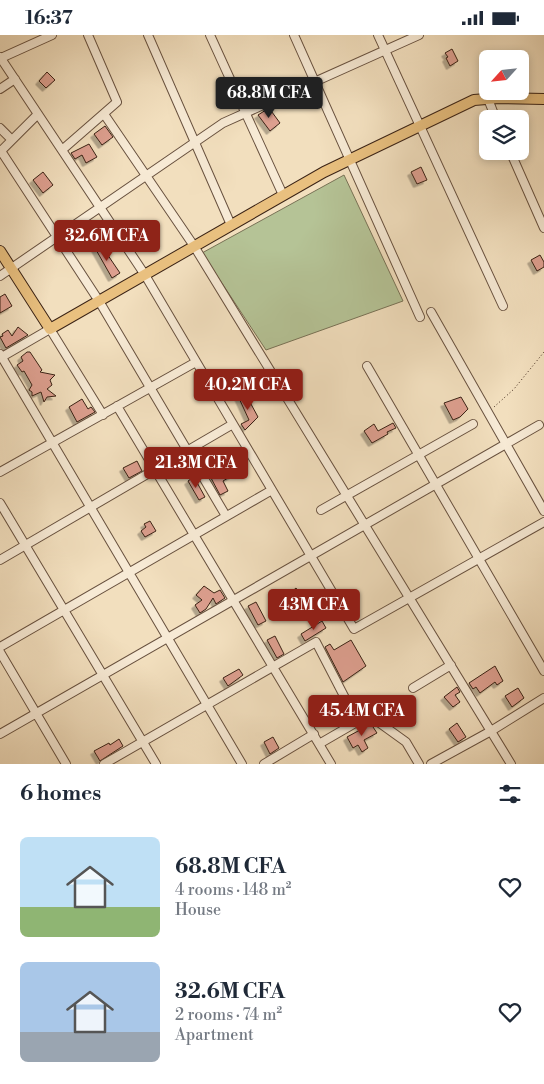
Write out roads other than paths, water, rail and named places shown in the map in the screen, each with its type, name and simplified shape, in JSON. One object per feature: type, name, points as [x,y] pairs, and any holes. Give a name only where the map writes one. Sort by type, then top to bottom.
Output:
[{"type":"main road","points":[[529,99],[544,99]]},
{"type":"main road","points":[[0,251],[50,329],[324,172],[474,100],[479,100]]},
{"type":"street","points":[[30,35],[34,43]]},
{"type":"street","points":[[52,35],[0,57],[145,275],[354,629],[544,522]]},
{"type":"street","points":[[62,150],[117,102],[88,35]]},
{"type":"street","points":[[148,35],[231,225]]},
{"type":"street","points":[[210,35],[283,195]]},
{"type":"street","points":[[294,35],[420,317]]},
{"type":"street","points":[[378,35],[503,306]]},
{"type":"street","points":[[0,276],[223,123],[419,35]]},
{"type":"street","points":[[0,89],[15,79]]},
{"type":"street","points":[[104,113],[194,246],[511,764]]},
{"type":"street","points":[[38,114],[1,151],[99,301],[226,516]]},
{"type":"street","points":[[0,128],[12,139]]},
{"type":"street","points":[[514,160],[544,228]]},
{"type":"street","points":[[431,313],[544,511]]},
{"type":"street","points":[[103,415],[50,329],[1,356],[242,764]]},
{"type":"street","points":[[1,471],[196,362]]},
{"type":"street","points":[[367,366],[544,671]]},
{"type":"street","points":[[117,406],[332,764]]},
{"type":"street","points":[[0,560],[233,424]]},
{"type":"street","points":[[321,510],[473,424]]},
{"type":"street","points":[[0,734],[539,425]]},
{"type":"street","points":[[0,647],[272,490]]},
{"type":"street","points":[[0,503],[156,764]]},
{"type":"street","points":[[104,764],[316,642],[345,697],[406,742],[419,764]]},
{"type":"street","points":[[0,652],[66,764]]},
{"type":"street","points":[[413,688],[451,665]]},
{"type":"street","points":[[431,764],[491,731],[544,698]]},
{"type":"street","points":[[319,744],[369,715]]},
{"type":"street","points":[[264,764],[314,735]]}]
